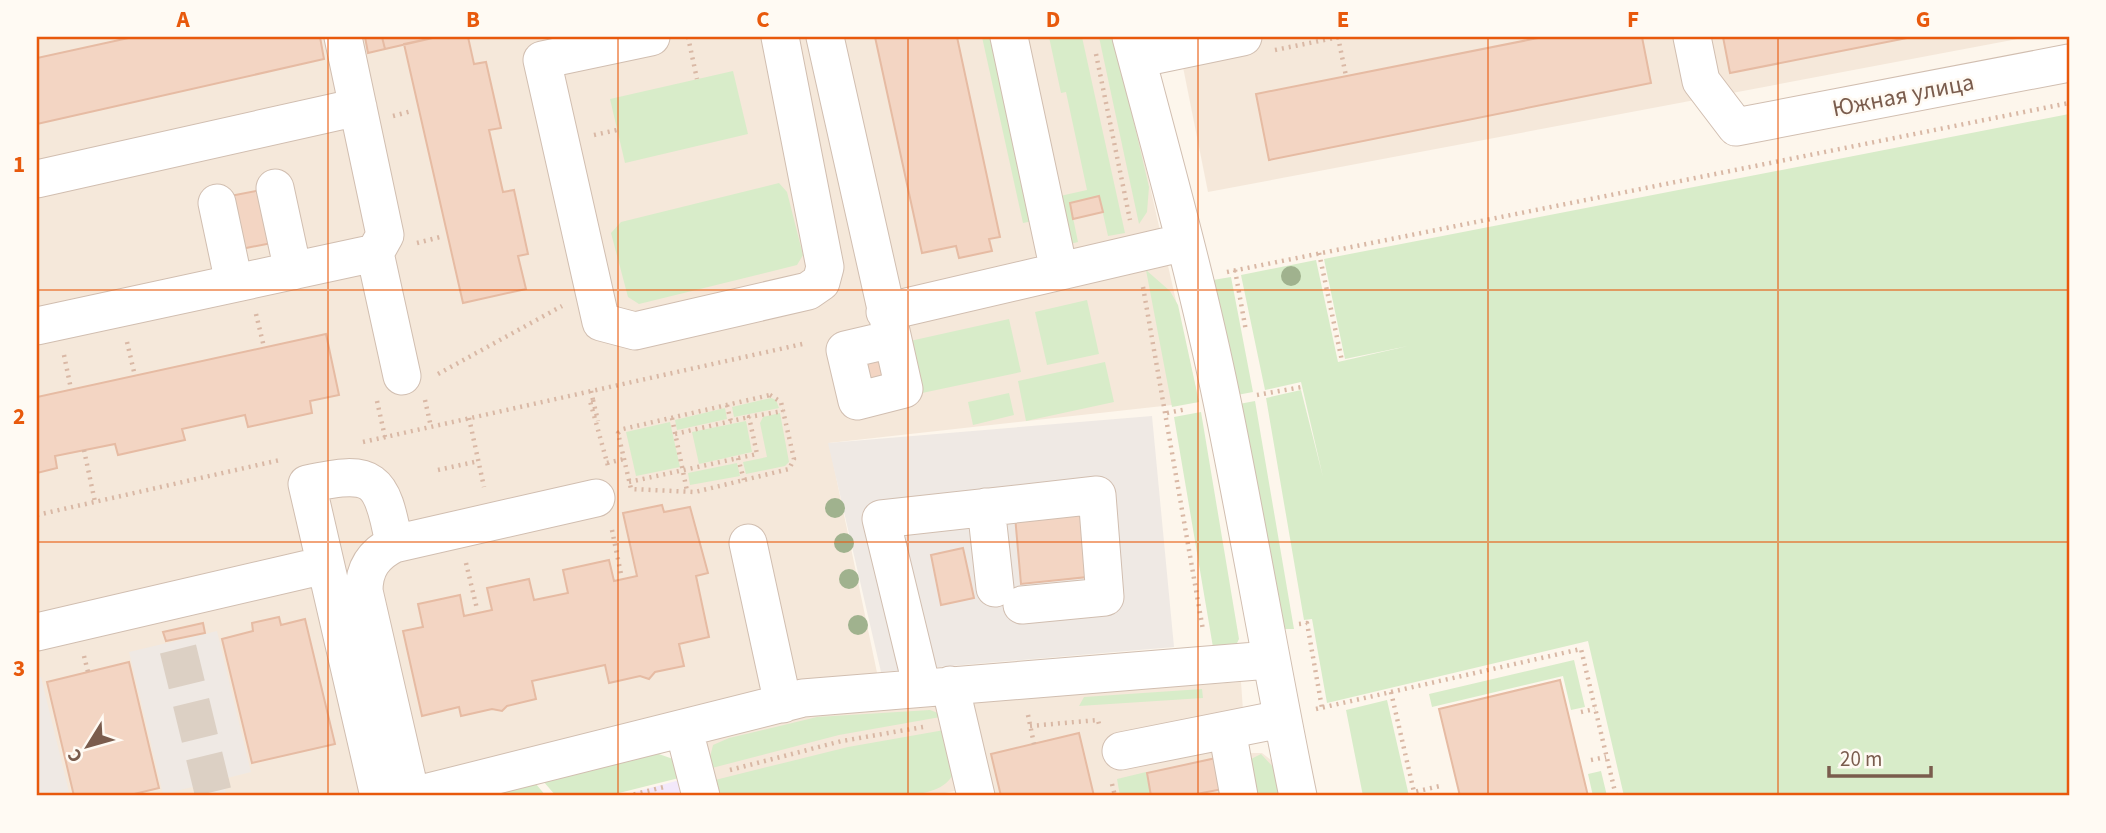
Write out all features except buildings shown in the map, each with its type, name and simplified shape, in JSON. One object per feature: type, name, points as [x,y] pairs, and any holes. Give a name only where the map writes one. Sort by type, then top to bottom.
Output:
[{"type":"street","points":[[343,37],[385,235],[391,249],[404,383]]},
{"type":"street","points":[[651,37],[542,60],[601,322],[635,331],[808,291],[821,282],[825,267],[780,37]]},
{"type":"street","points":[[825,37],[889,326],[1059,271],[1185,242]]},
{"type":"street","points":[[1009,37],[1059,271]]},
{"type":"street","points":[[1243,37],[1134,48],[1185,242],[1223,402],[1269,660],[1298,796]]},
{"type":"street","name":"Южная улица","points":[[1692,37],[1701,81],[1736,127],[2069,63]]},
{"type":"street","points":[[37,178],[358,107]]},
{"type":"street","points":[[275,188],[293,271]]},
{"type":"street","points":[[217,203],[245,296]]},
{"type":"street","points":[[37,326],[245,296],[293,271],[391,249]]},
{"type":"street","points":[[379,796],[307,484],[345,475],[357,476],[375,486],[384,499],[394,544]]},
{"type":"street","points":[[600,494],[394,544],[371,561],[364,578],[364,590],[412,796],[803,698],[1269,660]]},
{"type":"street","points":[[975,796],[959,720],[936,687],[881,519],[986,507],[1097,495],[1105,597],[1008,596],[986,507]]},
{"type":"street","points":[[748,543],[783,704]]},
{"type":"street","points":[[37,632],[325,565]]},
{"type":"street","points":[[1121,751],[1281,718]]},
{"type":"street","points":[[1227,730],[1239,796]]},
{"type":"street","points":[[667,734],[699,788]]},
{"type":"path","points":[[688,37],[697,79]]},
{"type":"path","points":[[1338,37],[1346,76]]},
{"type":"path","points":[[1223,272],[2069,103]]},
{"type":"path","points":[[391,249],[440,237]]},
{"type":"path","points":[[1319,253],[1342,361]]},
{"type":"path","points":[[245,296],[264,348]]},
{"type":"path","points":[[385,437],[404,383],[572,301]]},
{"type":"path","points":[[126,337],[135,376]]},
{"type":"path","points":[[358,443],[807,343]]},
{"type":"path","points":[[71,389],[63,351],[75,348]]},
{"type":"path","points":[[591,391],[594,422],[598,421],[600,494],[621,574]]},
{"type":"path","points":[[774,396],[781,402],[783,411],[794,459],[792,466],[785,471],[687,491],[631,489],[620,431],[774,396]]},
{"type":"path","points":[[727,405],[731,422]]},
{"type":"path","points":[[675,434],[783,411]]},
{"type":"path","points":[[1167,413],[1209,666]]},
{"type":"path","points":[[629,482],[757,454],[749,417]]},
{"type":"path","points":[[469,418],[492,522]]},
{"type":"path","points":[[671,418],[687,491]]},
{"type":"path","points":[[84,450],[95,502]]},
{"type":"path","points":[[37,515],[293,458]]},
{"type":"path","points":[[738,458],[744,481]]},
{"type":"path","points":[[600,494],[624,459]]},
{"type":"path","points":[[438,470],[479,461]]},
{"type":"path","points":[[600,494],[621,527]]},
{"type":"path","points":[[452,565],[479,559]]},
{"type":"path","points":[[466,562],[477,609]]},
{"type":"path","points":[[1281,718],[1581,649],[1616,796]]},
{"type":"path","points":[[1391,692],[1414,794],[1440,786]]},
{"type":"path","points":[[1581,712],[1595,709]]},
{"type":"path","points":[[1034,744],[1027,716],[1041,715]]},
{"type":"path","points":[[699,788],[842,741],[959,720]]},
{"type":"path","points":[[1591,760],[1606,757]]},
{"type":"shaded area","points":[[37,37],[1116,37],[1199,402],[829,443],[884,706],[1241,682],[1246,753],[1262,753],[1271,760],[1282,796],[993,796],[989,784],[930,796],[717,796],[698,711],[372,796],[37,796]]},
{"type":"shaded area","points":[[1177,37],[2028,37],[1208,192]]},
{"type":"shaded area","points":[[1152,416],[1174,647],[881,672],[828,443]]},
{"type":"shaded area","points":[[217,631],[251,772],[223,779],[226,796],[200,796],[197,786],[163,794],[129,652]]},
{"type":"shaded area","points":[[41,677],[70,796],[37,796],[37,678]]},
{"type":"shaded area","points":[[691,777],[695,796],[620,796]]},
{"type":"green space","points":[[982,37],[993,37],[1033,221],[1023,223]]},
{"type":"green space","points":[[1049,37],[1082,37],[1125,233],[1108,236],[1099,196],[1070,203],[1078,242],[1070,244],[1060,196],[1087,190],[1066,92],[1061,93]]},
{"type":"green space","points":[[1099,37],[1114,37],[1149,187],[1147,212],[1139,224]]},
{"type":"green space","points":[[733,71],[748,134],[625,163],[610,99]]},
{"type":"green space","points":[[2069,114],[2069,796],[1624,796],[1588,641],[1327,703],[1312,619],[1304,620],[1266,398],[1301,390],[1323,477],[1301,382],[1265,390],[1241,275],[1316,260],[1338,362],[1408,346],[1345,359],[1324,259]]},
{"type":"green space","points":[[779,183],[787,192],[803,255],[797,265],[639,304],[628,297],[611,233],[621,222]]},
{"type":"green space","points":[[1146,270],[1170,291],[1178,305],[1199,402],[1172,407]]},
{"type":"green space","points":[[1231,277],[1253,392],[1237,395],[1213,280]]},
{"type":"green space","points":[[1087,300],[1099,354],[1047,365],[1035,312]]},
{"type":"green space","points":[[1009,319],[1021,372],[922,393],[910,341]]},
{"type":"green space","points":[[1105,362],[1114,402],[1026,421],[1018,381]]},
{"type":"green space","points":[[1009,393],[1014,415],[973,425],[968,402]]},
{"type":"green space","points":[[771,398],[776,400],[779,408],[734,417],[732,407]]},
{"type":"green space","points":[[1255,401],[1294,629],[1283,629],[1239,404]]},
{"type":"green space","points":[[725,408],[727,419],[677,430],[675,420]]},
{"type":"green space","points":[[1201,412],[1239,639],[1233,651],[1215,659],[1174,417]]},
{"type":"green space","points":[[780,413],[789,462],[785,466],[746,474],[743,462],[767,457],[760,423],[763,417]]},
{"type":"green space","points":[[746,421],[752,452],[699,464],[692,432]]},
{"type":"green space","points":[[670,422],[680,467],[636,476],[626,432]]},
{"type":"green space","points":[[737,463],[740,476],[690,485],[688,473]]},
{"type":"green space","points":[[1574,660],[1585,707],[1571,710],[1563,676],[1432,707],[1429,694]]},
{"type":"green space","points":[[1202,689],[1203,698],[1079,706],[1084,697]]},
{"type":"green space","points":[[1387,700],[1409,796],[1363,796],[1346,710]]},
{"type":"green space","points":[[930,710],[946,716],[839,735],[712,768],[710,757],[713,745],[729,738],[817,717]]},
{"type":"green space","points":[[950,729],[954,773],[945,784],[929,792],[909,796],[719,796],[715,780],[848,747]]},
{"type":"green space","points":[[656,753],[673,759],[679,778],[607,796],[556,796],[543,781]]},
{"type":"green space","points":[[1261,754],[1275,769],[1281,796],[1247,796],[1249,760]]},
{"type":"green space","points":[[1601,771],[1607,796],[1593,796],[1588,774]]},
{"type":"green space","points":[[1146,772],[1151,796],[1120,796],[1117,779]]},
{"type":"green space","points":[[536,784],[546,796],[484,796]]},
{"type":"tunnel","points":[[178,649],[214,796]]}]
